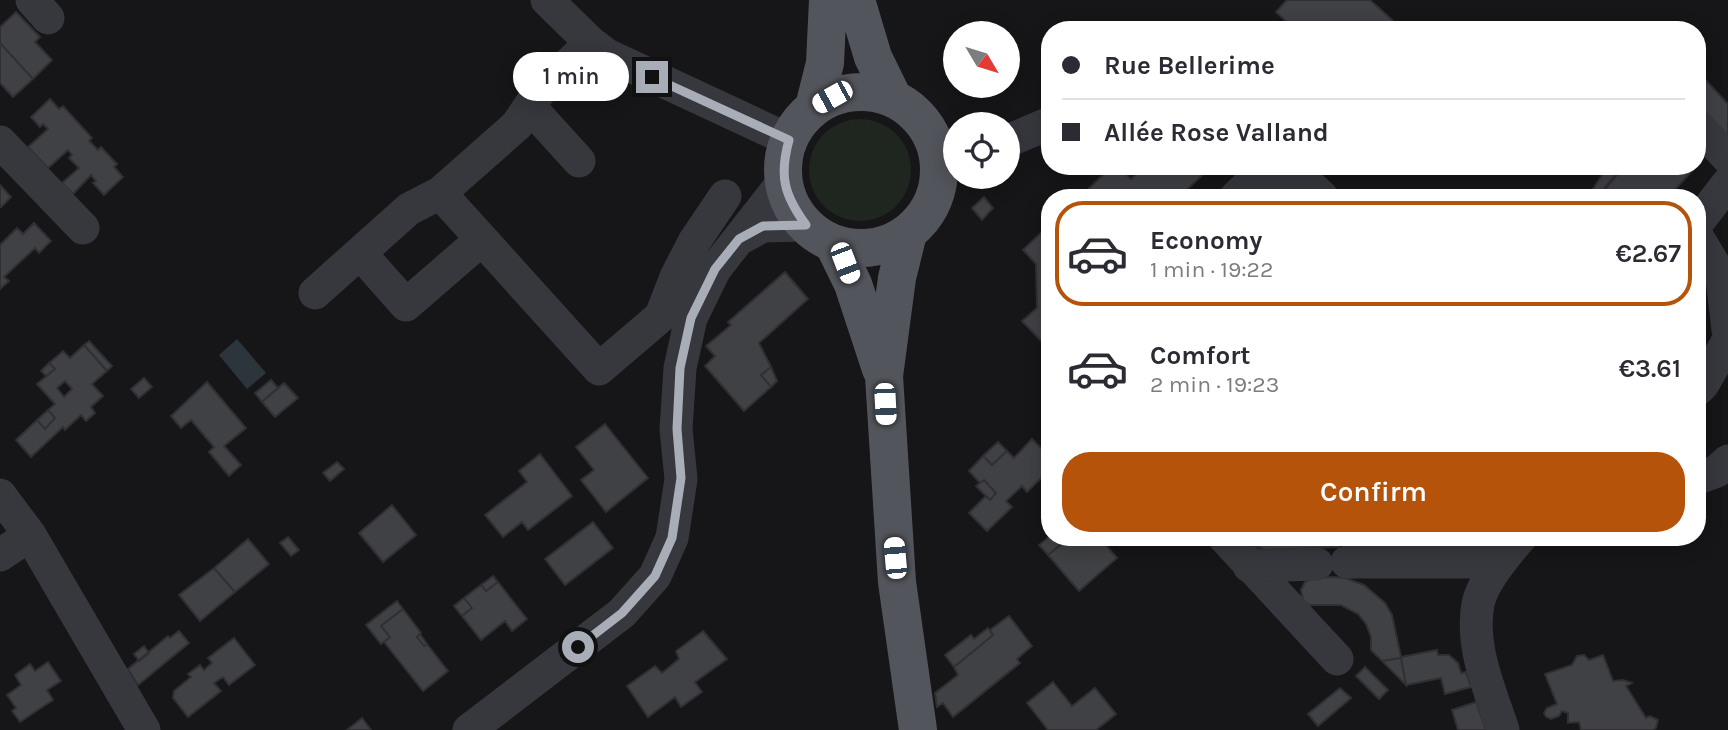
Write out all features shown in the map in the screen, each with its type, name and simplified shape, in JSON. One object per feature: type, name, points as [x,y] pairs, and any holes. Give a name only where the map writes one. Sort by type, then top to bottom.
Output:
[{"type":"main road","points":[[814,107],[824,62],[828,0]]},
{"type":"main road","points":[[856,0],[873,57],[893,98]]},
{"type":"main road","points":[[884,376],[853,284],[820,234],[791,205],[784,181],[783,160],[789,140],[799,122],[814,107],[832,97],[852,92],[873,92],[893,98],[910,108],[924,123],[943,152]]},
{"type":"main road","points":[[820,234],[852,248],[891,242],[908,233],[923,218],[933,200],[943,169]]},
{"type":"main road","points":[[908,233],[897,278],[884,376],[897,582],[918,730]]},
{"type":"street","points":[[547,0],[591,43],[633,68],[789,140]]},
{"type":"street","points":[[315,293],[409,209],[440,194],[517,125],[539,92],[591,43]]},
{"type":"street","points":[[530,107],[579,162]]},
{"type":"street","points":[[1020,136],[1041,127]]},
{"type":"street","points":[[1706,135],[1728,158]]},
{"type":"street","points":[[1,146],[83,229]]},
{"type":"street","points":[[469,730],[622,613],[655,576],[672,538],[681,478],[677,429],[680,368],[691,318],[715,269],[784,181]]},
{"type":"street","points":[[1266,181],[1293,189]]},
{"type":"street","points":[[1706,212],[1728,183]]},
{"type":"street","points":[[440,194],[599,369],[661,316],[676,277],[694,242],[724,196]]},
{"type":"street","points":[[739,239],[763,226],[820,234]]},
{"type":"street","points":[[360,253],[406,305],[481,240]]},
{"type":"street","points":[[1706,252],[1721,278],[1728,330]]},
{"type":"street","points":[[1706,379],[1728,341]]},
{"type":"street","points":[[1706,475],[1717,471],[1728,461]]},
{"type":"street","points":[[0,495],[30,535],[144,730]]},
{"type":"street","points":[[0,555],[30,535]]},
{"type":"street","points":[[1232,546],[1337,659]]},
{"type":"street","points":[[1503,730],[1477,650],[1478,603],[1499,562],[1513,546]]},
{"type":"street","points":[[1250,566],[1499,562]]},
{"type":"shaded area","points":[[860,119],[880,123],[896,134],[907,150],[911,170],[907,190],[896,206],[880,217],[860,221],[840,217],[824,206],[813,190],[809,170],[813,150],[824,134],[840,123]]},
{"type":"shaded area","points":[[237,339],[266,373],[247,389],[219,355]]},
{"type":"building","points":[[1287,0],[1370,0],[1393,21],[1286,21],[1276,12]]},
{"type":"building","points":[[16,12],[40,37],[35,42],[52,60],[33,79],[0,43],[0,27]]},
{"type":"building","points":[[0,43],[33,79],[13,97],[0,83]]},
{"type":"building","points":[[1706,81],[1728,104],[1728,141],[1706,118]]},
{"type":"building","points":[[50,99],[59,109],[63,106],[92,138],[89,141],[98,150],[101,147],[117,164],[114,167],[123,177],[104,195],[93,183],[96,181],[91,175],[73,194],[62,183],[79,168],[69,158],[72,155],[68,150],[48,168],[28,147],[48,129],[43,124],[40,127],[31,117]]},
{"type":"building","points":[[1103,175],[1127,175],[1131,179],[1135,175],[1202,175],[1188,189],[1088,189]]},
{"type":"building","points":[[1602,175],[1616,175],[1604,189],[1593,189]]},
{"type":"building","points":[[1617,175],[1688,175],[1676,189],[1606,189]]},
{"type":"building","points":[[0,185],[11,197],[1,207],[0,206]]},
{"type":"building","points":[[984,197],[993,208],[982,220],[972,208]]},
{"type":"building","points":[[34,223],[51,241],[39,253],[35,248],[4,277],[9,281],[0,289],[0,245],[17,228],[23,234]]},
{"type":"building","points":[[1041,233],[1041,341],[1022,321],[1037,308],[1036,264],[1023,250]]},
{"type":"building","points":[[785,272],[808,299],[759,343],[771,367],[761,375],[771,387],[744,411],[705,366],[715,356],[706,346],[731,325],[728,322]]},
{"type":"building","points":[[89,341],[112,366],[107,371],[84,345]]},
{"type":"building","points":[[84,345],[107,371],[92,384],[103,396],[91,407],[95,413],[86,421],[81,415],[65,430],[63,427],[31,457],[16,440],[37,420],[45,429],[55,418],[48,410],[55,404],[37,384],[55,369],[49,363],[63,351],[70,358]],"holes":[[[65,381],[72,389],[64,397],[57,388]]]},
{"type":"building","points":[[49,363],[55,369],[46,376],[41,371]]},
{"type":"building","points":[[771,367],[777,381],[771,387],[761,375]]},
{"type":"building","points":[[144,378],[152,387],[139,398],[131,389]]},
{"type":"building","points":[[271,380],[278,388],[262,402],[255,393]]},
{"type":"building","points":[[207,382],[246,428],[224,446],[241,465],[229,476],[209,452],[214,447],[191,420],[181,428],[171,416]]},
{"type":"building","points":[[284,383],[298,398],[275,417],[262,402]]},
{"type":"building","points":[[48,410],[55,418],[45,429],[37,420]]},
{"type":"building","points":[[605,424],[648,478],[606,512],[581,480],[594,470],[576,447]]},
{"type":"building","points":[[1032,439],[1041,448],[1041,478],[1027,492],[1022,486],[1006,501],[1012,507],[987,531],[969,513],[986,496],[990,500],[996,493],[984,480],[980,483],[969,471],[983,456],[992,465],[1007,451],[1014,458]]},
{"type":"building","points":[[998,442],[1007,451],[992,465],[983,456]]},
{"type":"building","points":[[540,454],[572,496],[528,530],[522,522],[503,537],[485,515],[527,482],[519,471]]},
{"type":"building","points":[[337,462],[344,469],[330,481],[323,473]]},
{"type":"building","points":[[984,480],[996,493],[990,500],[976,486]]},
{"type":"building","points":[[392,505],[416,535],[383,562],[359,533]]},
{"type":"building","points":[[593,522],[613,548],[565,585],[545,559]]},
{"type":"building","points":[[288,537],[299,550],[291,556],[280,543]]},
{"type":"building","points":[[248,539],[269,564],[235,592],[214,568]]},
{"type":"building","points":[[1041,543],[1041,546],[1059,546],[1048,555],[1039,545]]},
{"type":"building","points":[[1058,546],[1107,546],[1117,558],[1079,591],[1048,555]]},
{"type":"building","points":[[1255,546],[1339,547],[1266,550]]},
{"type":"building","points":[[214,568],[235,592],[200,621],[179,595]]},
{"type":"building","points":[[493,576],[498,582],[486,591],[481,585]]},
{"type":"building","points":[[1333,577],[1364,585],[1385,603],[1392,615],[1401,657],[1437,650],[1438,655],[1449,655],[1458,663],[1461,673],[1466,672],[1471,687],[1445,694],[1441,678],[1406,685],[1401,658],[1382,661],[1371,650],[1371,637],[1358,614],[1341,605],[1309,605],[1303,600],[1301,590],[1305,582],[1314,578]]},
{"type":"building","points":[[498,582],[527,619],[512,631],[505,621],[481,640],[462,616],[472,608],[464,598],[481,585],[486,591]]},
{"type":"building","points":[[464,598],[472,608],[462,616],[454,606]]},
{"type":"building","points":[[397,601],[403,609],[381,626],[390,637],[381,644],[366,625]]},
{"type":"building","points":[[403,609],[421,633],[417,637],[424,646],[427,644],[448,671],[423,691],[384,642],[390,637],[381,626]]},
{"type":"building","points":[[1009,616],[1032,646],[1017,659],[1020,663],[953,717],[943,703],[937,707],[935,693],[958,675],[954,667],[993,635],[990,630]]},
{"type":"building","points":[[988,628],[993,635],[954,667],[945,655],[971,635],[974,639]]},
{"type":"building","points":[[179,631],[189,643],[138,685],[128,669],[168,636],[170,638]]},
{"type":"building","points":[[703,631],[727,659],[695,682],[702,692],[681,707],[675,697],[648,717],[627,686],[655,666],[662,673],[679,659],[676,651]]},
{"type":"building","points":[[420,634],[427,644],[424,646],[417,637]]},
{"type":"building","points":[[234,638],[255,665],[229,685],[223,677],[214,683],[221,691],[188,717],[173,698],[174,691],[191,677],[188,674],[200,665],[204,670],[212,663],[208,658]]},
{"type":"building","points":[[144,646],[149,653],[139,661],[134,654]]},
{"type":"building","points":[[1584,655],[1589,660],[1603,655],[1613,681],[1632,683],[1626,686],[1646,718],[1650,716],[1658,720],[1656,728],[1581,730],[1579,722],[1568,723],[1568,713],[1562,711],[1559,716],[1551,719],[1546,717],[1544,713],[1547,708],[1557,704],[1545,674],[1572,665],[1577,656]]},
{"type":"building","points":[[1401,658],[1406,685],[1382,661]]},
{"type":"building","points":[[48,662],[61,681],[47,690],[53,700],[20,722],[12,711],[16,708],[7,695],[21,685],[15,675],[30,664],[35,671]]},
{"type":"building","points":[[1365,667],[1388,690],[1379,699],[1356,676]]},
{"type":"building","points":[[1053,682],[1072,706],[1095,688],[1116,714],[1096,730],[1048,730],[1027,703]]},
{"type":"building","points":[[1340,688],[1351,698],[1318,726],[1308,714]]},
{"type":"building","points":[[1476,702],[1486,730],[1458,730],[1452,710]]},
{"type":"building","points":[[362,718],[371,730],[347,730]]},
{"type":"route","points":[[578,647],[622,613],[655,576],[672,538],[681,478],[677,429],[680,368],[691,318],[715,269],[739,239],[763,226],[806,225],[791,205],[784,181],[783,160],[789,140],[652,77]]}]
